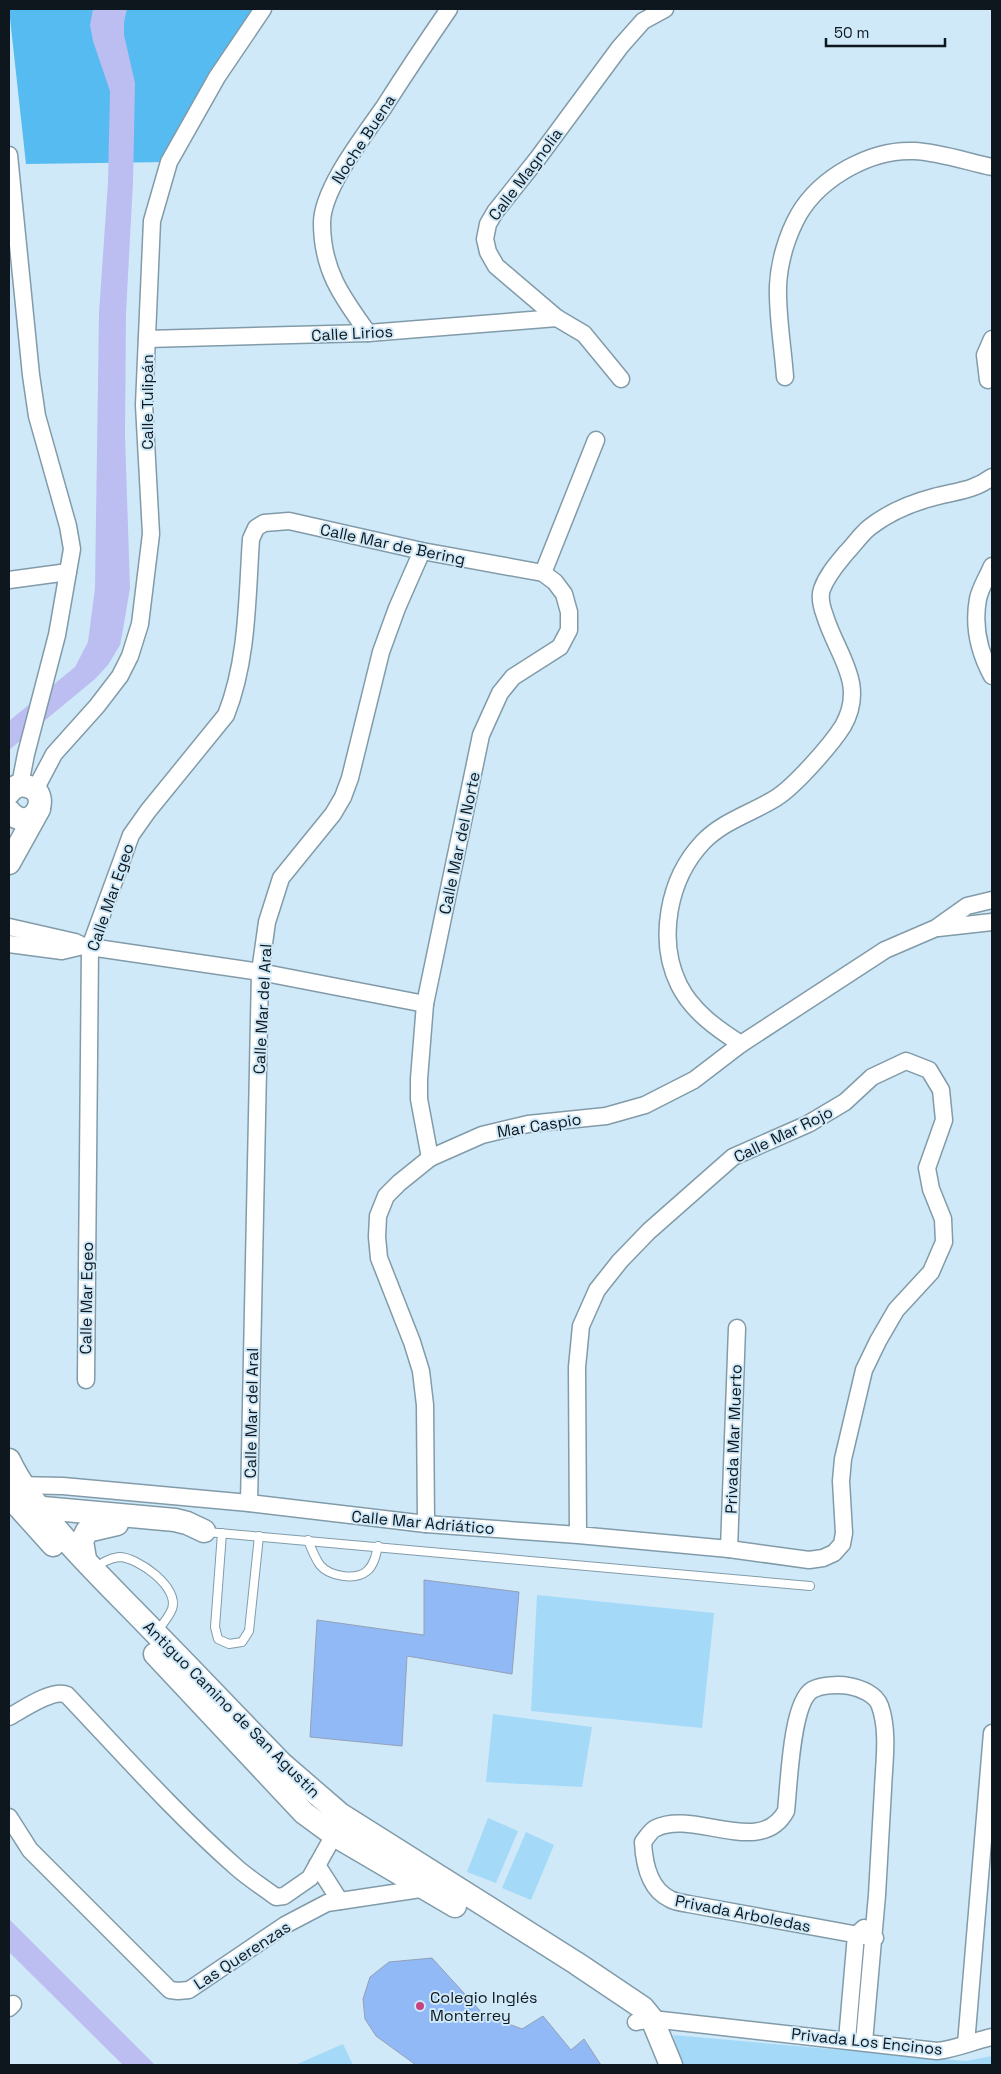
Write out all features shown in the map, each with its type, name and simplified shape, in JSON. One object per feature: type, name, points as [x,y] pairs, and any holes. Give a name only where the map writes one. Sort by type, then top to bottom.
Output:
[{"type":"street","name":"Calle Tulipán","points":[[19,796],[97,706],[120,676],[130,656],[140,624],[151,534],[144,405],[152,221],[169,162],[217,78],[263,9]]},
{"type":"street","name":"Noche Buena","points":[[368,333],[342,298],[332,277],[324,251],[322,221],[330,192],[347,161],[449,9]]},
{"type":"street","name":"Calle Magnolia","points":[[621,379],[584,334],[557,318],[496,266],[488,252],[485,239],[488,224],[495,212],[538,158],[620,46],[643,22],[665,9]]},
{"type":"street","points":[[785,378],[778,286],[784,250],[800,213],[823,185],[852,165],[885,153],[914,151],[992,167]]},
{"type":"street","points":[[9,155],[31,375],[37,416],[68,526],[72,549],[57,635],[31,735],[9,863]]},
{"type":"street","name":"Calle Lirios","points":[[147,339],[368,333],[557,318]]},
{"type":"street","points":[[988,380],[984,355],[992,340]]},
{"type":"street","points":[[543,573],[596,440]]},
{"type":"street","points":[[741,1044],[717,1029],[698,1011],[679,986],[669,953],[669,920],[674,888],[687,863],[703,842],[722,826],[778,797],[808,769],[842,726],[852,705],[853,687],[848,667],[831,636],[822,606],[821,590],[833,568],[869,528],[901,508],[934,497],[961,492],[982,484],[992,477]]},
{"type":"street","name":"Calle Mar de Bering","points":[[251,539],[256,528],[264,523],[289,521],[422,551],[543,573]]},
{"type":"street","name":"Calle Mar Egeo","points":[[86,1380],[86,946],[131,835],[148,811],[226,715],[233,698],[241,657],[251,539]]},
{"type":"street","name":"Calle Mar del Aral","points":[[249,1503],[260,972],[267,922],[281,878],[333,814],[343,797],[350,778],[381,652],[397,608],[422,551]]},
{"type":"street","points":[[992,566],[978,598],[976,632],[986,664],[992,676]]},
{"type":"street","points":[[9,580],[68,572]]},
{"type":"street","name":"Calle Mar del Norte","points":[[430,1158],[419,1099],[425,1004],[482,735],[500,693],[513,677],[560,647],[569,630],[569,612],[564,594],[555,582],[543,573]]},
{"type":"street","points":[[936,928],[967,906],[992,900]]},
{"type":"street","points":[[936,928],[992,922]]},
{"type":"street","points":[[9,928],[86,946],[260,972],[425,1004]]},
{"type":"street","name":"Mar Caspio","points":[[426,1524],[425,1405],[421,1371],[412,1342],[379,1258],[378,1216],[386,1196],[430,1158],[482,1135],[528,1124],[606,1116],[644,1105],[694,1080],[741,1044],[885,950],[936,928]]},
{"type":"street","points":[[9,944],[62,951],[86,946]]},
{"type":"street","name":"Calle Mar Rojo","points":[[578,1535],[577,1367],[581,1326],[597,1290],[649,1231],[733,1157],[808,1124],[845,1102],[872,1076],[906,1061],[929,1070],[941,1090],[944,1120],[934,1143],[927,1168],[931,1189],[943,1219],[944,1242],[931,1272],[896,1310],[864,1370],[843,1459],[841,1481],[844,1533],[842,1544],[834,1553],[823,1558]]},
{"type":"street","name":"Privada Mar Muerto","points":[[729,1549],[737,1328]]},
{"type":"street","name":"Antiguo Camino de San Agustín","points":[[9,1460],[14,1493],[55,1525],[281,1763],[340,1814],[573,1968],[621,2006],[644,2020],[671,2065]]},
{"type":"street","name":"Calle Mar Adriático","points":[[14,1493],[63,1486],[249,1503],[426,1524],[578,1535],[729,1549],[809,1560],[823,1558]]},
{"type":"street","name":"Antiguo Camino de San Agustín","points":[[14,1493],[55,1525],[291,1802],[334,1835],[573,1968]]},
{"type":"street","points":[[55,1525],[175,1520],[213,1532]]},
{"type":"street","points":[[90,1564],[82,1541],[87,1531],[122,1524]]},
{"type":"street","name":"Privada Arboledas","points":[[855,2041],[875,1938],[874,1918],[877,1895],[884,1761],[883,1721],[879,1704],[866,1691],[848,1686],[826,1686],[811,1690],[803,1701],[796,1722],[786,1810],[780,1822],[768,1829],[754,1833],[670,1823],[654,1828],[643,1842],[643,1858],[648,1873],[657,1889],[670,1899],[875,1938]]},
{"type":"street","name":"Las Querenzas","points":[[9,1717],[52,1694],[62,1693],[67,1695],[140,1773],[205,1838],[238,1869],[276,1897],[284,1896],[310,1878],[334,1835]]},
{"type":"street","name":"Privada Los Encinos","points":[[644,2020],[937,2051],[953,2050],[966,2044],[987,1857],[992,1733]]},
{"type":"street","name":"Las Querenzas","points":[[9,1817],[30,1850],[170,1990],[189,1990],[285,1926],[327,1903],[427,1888]]},
{"type":"street","points":[[317,1866],[340,1901]]},
{"type":"street","points":[[855,2041],[856,1935],[874,1918]]},
{"type":"street","name":"Antiguo Camino de San Agustín","points":[[644,2020],[656,2065]]},
{"type":"street","points":[[966,2044],[992,2037]]},
{"type":"lane","points":[[90,1522],[122,1524]]},
{"type":"lane","points":[[175,1529],[810,1586]]},
{"type":"lane","points":[[213,1532],[215,1626],[218,1639],[229,1644],[242,1642],[249,1631],[259,1536]]},
{"type":"lane","points":[[308,1540],[321,1566],[333,1574],[350,1576],[366,1572],[373,1563],[378,1546]]},
{"type":"lane","points":[[90,1564],[113,1558],[130,1559],[157,1576],[165,1584],[172,1598],[173,1608],[156,1633]]},
{"type":"shaded area","points":[[9,9],[266,9],[169,162],[26,164]]},
{"type":"shaded area","points":[[93,9],[127,9],[124,35],[135,83],[133,182],[126,313],[125,435],[130,588],[120,645],[108,665],[95,679],[9,750],[9,721],[75,667],[88,642],[95,588],[99,313],[108,182],[110,91],[93,41],[90,25]]},
{"type":"shaded area","points":[[537,1595],[714,1613],[702,1728],[531,1711]]},
{"type":"shaded area","points":[[493,1714],[592,1727],[582,1787],[486,1782]]},
{"type":"shaded area","points":[[488,1818],[518,1831],[496,1883],[467,1872]]},
{"type":"shaded area","points":[[526,1832],[554,1845],[531,1900],[502,1888]]},
{"type":"shaded area","points":[[9,1919],[155,2065],[123,2065],[9,1952]]},
{"type":"shaded area","points":[[673,2035],[966,2061],[992,2056],[992,2065],[682,2065]]},
{"type":"shaded area","points":[[343,2044],[353,2065],[295,2065]]},
{"type":"building","points":[[424,1580],[519,1592],[512,1674],[407,1656],[402,1746],[310,1737],[317,1620],[424,1635]]},
{"type":"building","name":"Colegio Inglés Monterrey","points":[[432,1958],[483,2014],[522,2029],[543,2016],[571,2050],[584,2039],[601,2065],[416,2065],[376,2036],[365,2019],[363,1999],[370,1977],[389,1962]]},
{"type":"place","name":"Colegio Inglés Monterrey","points":[[420,2006]]}]
